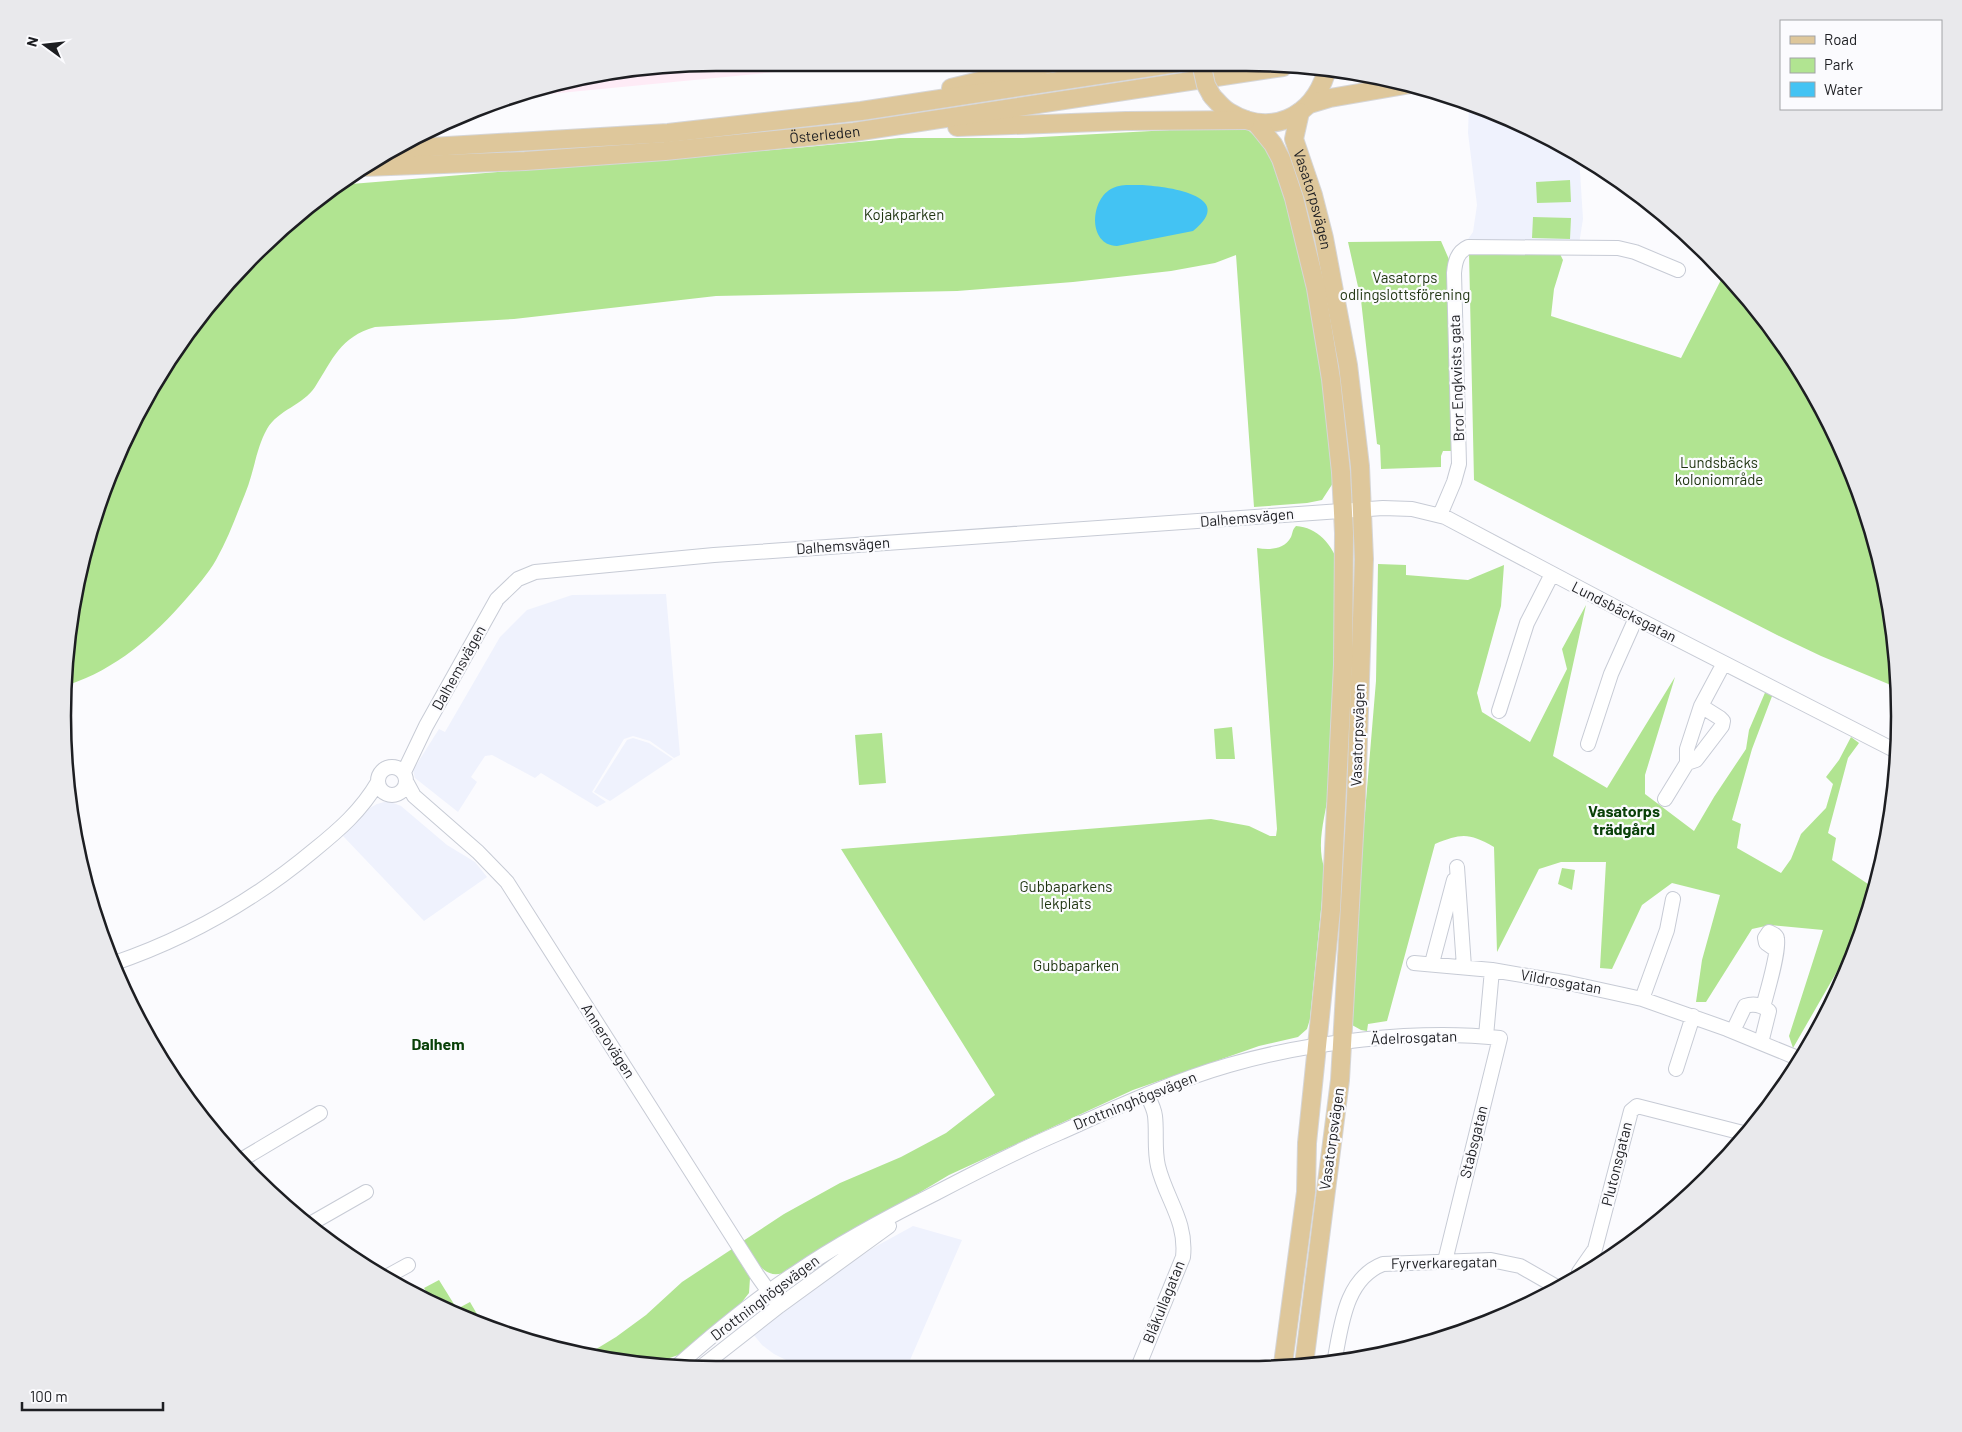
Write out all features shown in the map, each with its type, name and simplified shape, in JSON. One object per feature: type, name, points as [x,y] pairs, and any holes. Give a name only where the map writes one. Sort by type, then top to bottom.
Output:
[{"type":"main road","points":[[860,111],[1017,71]]},
{"type":"main road","name":"Österleden","points":[[412,148],[668,133],[860,111],[1119,71]]},
{"type":"main road","points":[[1203,71],[1206,85],[1212,96],[1227,111],[1251,122]]},
{"type":"main road","name":"Österleden","points":[[380,167],[525,162],[581,158],[854,132],[1254,71]]},
{"type":"main road","points":[[1305,108],[1324,79]]},
{"type":"main road","points":[[854,132],[1004,124],[1279,122],[1305,108],[1330,98],[1389,88]]},
{"type":"main road","name":"Vasatorpsvägen","points":[[1305,108],[1294,139],[1319,216],[1340,314],[1353,400],[1360,466],[1364,560],[1360,706],[1342,1043],[1336,1112],[1305,1357]]},
{"type":"main road","name":"Vasatorpsvägen","points":[[1251,122],[1273,144],[1281,159],[1296,206],[1316,288],[1331,379],[1343,510],[1344,613],[1331,910],[1307,1143],[1306,1192],[1284,1359]]},
{"type":"street","name":"Bror Engkvists gata","points":[[1440,515],[1454,482],[1459,464],[1454,273],[1457,258],[1461,251],[1468,247],[1618,248],[1635,252],[1678,270]]},
{"type":"street","name":"Lundsbäcksgatan","points":[[1343,510],[1412,509],[1440,515],[1889,748]]},
{"type":"street","name":"Dalhemsvägen","points":[[394,782],[497,599],[518,579],[535,572],[714,555],[1343,510]]},
{"type":"street","points":[[1500,711],[1527,623],[1552,574]]},
{"type":"street","points":[[1588,744],[1611,674],[1636,618]]},
{"type":"street","points":[[1665,799],[1687,763],[1687,749],[1701,706],[1724,663]]},
{"type":"street","points":[[1687,763],[1696,760],[1722,726],[1723,721],[1720,718],[1701,706]]},
{"type":"street","points":[[119,961],[182,936],[249,899],[318,848],[367,801],[394,782]]},
{"type":"street","name":"Annerovägen","points":[[394,782],[414,796],[478,852],[507,882],[779,1306]]},
{"type":"street","points":[[1432,963],[1457,867],[1464,967]]},
{"type":"street","points":[[1642,999],[1667,930],[1673,899]]},
{"type":"street","points":[[1763,1007],[1776,950]]},
{"type":"street","name":"Vildrosgatan","points":[[1414,963],[1432,963],[1492,970],[1569,983],[1642,999],[1733,1031],[1793,1056]]},
{"type":"street","points":[[1486,1036],[1492,970]]},
{"type":"street","points":[[1733,1031],[1745,1006],[1751,1004],[1763,1007],[1769,1011],[1761,1042]]},
{"type":"street","points":[[1676,1069],[1693,1016]]},
{"type":"street","name":"Ädelrosgatan","points":[[1342,1043],[1382,1038],[1486,1036]]},
{"type":"street","name":"Stabsgatan","points":[[1445,1261],[1500,1038],[1486,1036]]},
{"type":"street","name":"Drottninghögsvägen","points":[[685,1360],[769,1292],[825,1254],[887,1218],[1013,1153],[1147,1094],[1229,1065],[1270,1055],[1342,1043]]},
{"type":"street","name":"Blåkullagatan","points":[[1141,1361],[1183,1257],[1184,1239],[1182,1226],[1158,1165],[1155,1117],[1147,1094]]},
{"type":"street","name":"Plutonsgatan","points":[[1585,1263],[1597,1243],[1633,1108],[1637,1106],[1738,1132]]},
{"type":"street","points":[[246,1157],[320,1114]]},
{"type":"street","points":[[315,1221],[366,1192]]},
{"type":"street","name":"Drottninghögsvägen","points":[[709,1361],[834,1264],[938,1192]]},
{"type":"street","name":"Fyrverkaregatan","points":[[1336,1354],[1348,1304],[1356,1287],[1368,1273],[1383,1264],[1491,1260],[1527,1270],[1551,1283]]},
{"type":"street","points":[[393,1273],[408,1264]]},
{"type":"shaded area","points":[[716,71],[786,71],[544,95],[632,77]]},
{"type":"shaded area","points":[[1469,111],[1531,138],[1580,165],[1583,219],[1579,244],[1466,242],[1473,232],[1477,205],[1468,133]]},
{"type":"shaded area","points":[[666,594],[680,755],[674,758],[650,741],[633,736],[624,739],[592,792],[606,802],[597,807],[541,773],[535,778],[492,755],[485,756],[471,777],[477,782],[458,812],[415,778],[413,770],[439,729],[445,732],[500,637],[527,610],[572,595]]},
{"type":"shaded area","points":[[633,738],[649,743],[673,759],[610,801],[594,792],[627,740]]},
{"type":"shaded area","points":[[388,801],[401,806],[447,845],[475,862],[487,877],[424,921],[343,836],[368,809]]},
{"type":"shaded area","points":[[913,1226],[962,1240],[910,1361],[788,1361],[762,1345],[753,1334],[821,1283],[873,1248]]},
{"type":"green space","name":"Kojakparken","points":[[1225,127],[1248,130],[1263,143],[1277,161],[1302,260],[1321,358],[1334,468],[1333,483],[1322,500],[1254,507],[1236,255],[1215,263],[1171,271],[1073,282],[957,291],[716,296],[514,319],[375,327],[363,331],[345,343],[310,393],[277,417],[267,429],[260,444],[248,486],[224,544],[216,560],[186,599],[147,639],[133,650],[102,670],[73,683],[77,632],[93,549],[120,469],[158,394],[204,324],[231,291],[291,231],[352,184],[900,138],[1023,138]]},
{"type":"green space","points":[[1570,180],[1571,202],[1537,203],[1536,182]]},
{"type":"green space","points":[[1533,217],[1571,218],[1570,239],[1532,238]]},
{"type":"green space","name":"Vasatorps odlingslottsförening","points":[[1441,241],[1451,264],[1455,451],[1443,451],[1441,467],[1381,469],[1380,445],[1377,444],[1361,300],[1348,242]]},
{"type":"green space","name":"Lundsbäcks koloniområde","points":[[1469,252],[1559,252],[1563,260],[1554,289],[1551,316],[1681,358],[1721,280],[1758,324],[1782,358],[1824,431],[1842,469],[1869,549],[1885,632],[1889,684],[1821,656],[1777,635],[1474,480]]},
{"type":"green space","name":"Gubbaparken","points":[[1296,526],[1311,530],[1323,538],[1336,557],[1339,577],[1333,746],[1321,840],[1322,860],[1325,870],[1310,1019],[1307,1029],[1298,1037],[1259,1046],[1133,1090],[949,1175],[788,1271],[780,1274],[766,1272],[756,1262],[743,1241],[784,1214],[840,1183],[901,1157],[946,1133],[995,1095],[841,849],[1211,819],[1249,826],[1270,836],[1276,836],[1257,548],[1271,549],[1280,547],[1288,541]]},
{"type":"green space","points":[[1378,564],[1406,565],[1406,575],[1468,580],[1504,565],[1501,606],[1477,693],[1482,712],[1530,742],[1567,669],[1562,649],[1586,605],[1553,756],[1607,788],[1675,677],[1645,775],[1645,794],[1694,831],[1746,749],[1749,730],[1767,688],[1774,691],[1752,749],[1732,820],[1741,824],[1737,848],[1781,873],[1791,859],[1801,834],[1826,808],[1833,784],[1826,777],[1839,760],[1851,737],[1859,743],[1848,758],[1828,833],[1836,838],[1832,860],[1869,884],[1842,962],[1793,1048],[1789,1036],[1823,930],[1770,925],[1752,929],[1706,1002],[1696,1002],[1702,960],[1720,895],[1672,883],[1642,905],[1612,969],[1600,968],[1606,862],[1561,862],[1539,869],[1497,952],[1494,847],[1478,839],[1465,836],[1459,836],[1435,844],[1387,1021],[1368,1024],[1367,1031],[1352,1025],[1348,1016],[1376,681]]},
{"type":"green space","points":[[1232,727],[1235,759],[1216,759],[1214,729]]},
{"type":"green space","points":[[882,733],[886,783],[859,785],[855,735]]},
{"type":"green space","points":[[1562,868],[1575,870],[1572,890],[1558,884]]},
{"type":"green space","points":[[732,1249],[750,1278],[749,1293],[738,1307],[681,1354],[668,1358],[596,1349],[646,1315],[682,1282]]},
{"type":"green space","points":[[439,1280],[455,1305],[426,1291],[424,1288]]},
{"type":"green space","points":[[470,1302],[478,1315],[460,1308]]},
{"type":"water","points":[[1126,185],[1165,188],[1193,195],[1203,201],[1208,209],[1205,219],[1193,231],[1117,246],[1107,244],[1100,238],[1096,230],[1096,210],[1100,201],[1105,193],[1113,188]]},
{"type":"district","name":"Vasatorps trädgård","points":[[1624,820]]},
{"type":"district","name":"Dalhem","points":[[438,1044]]},
{"type":"park label","name":"Gubbaparkens lekplats","points":[[1066,896]]}]
